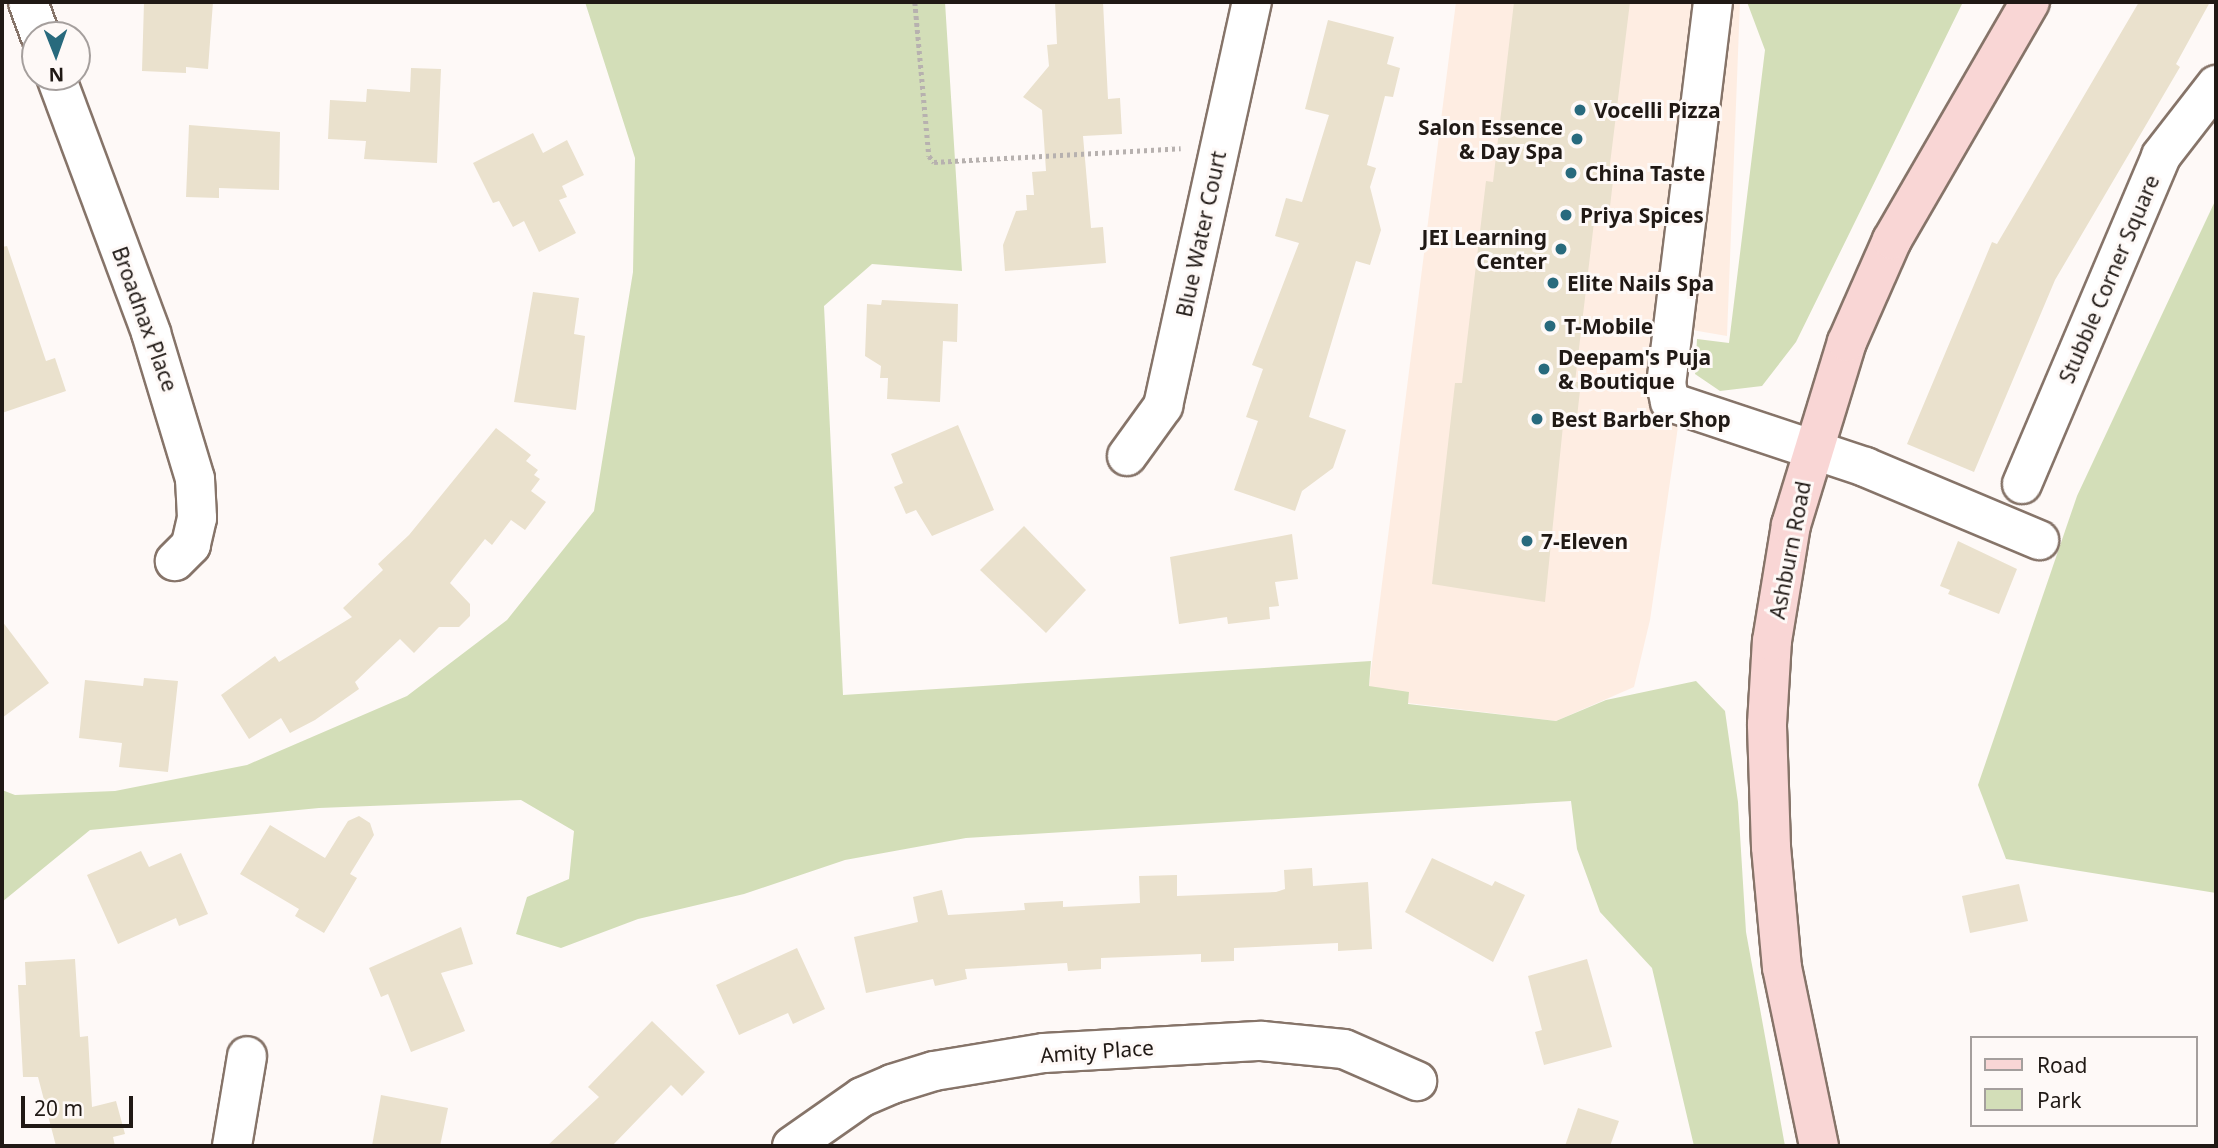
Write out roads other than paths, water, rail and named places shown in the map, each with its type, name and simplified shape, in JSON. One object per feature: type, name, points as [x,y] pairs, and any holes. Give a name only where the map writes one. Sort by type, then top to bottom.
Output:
[{"type":"main road","name":"Ashburn Road","points":[[1819,1146],[1782,968],[1767,724],[1774,629],[1791,525],[1812,448],[1847,342],[1892,240],[2030,2]]},
{"type":"street","points":[[28,2],[35,21]]},
{"type":"street","name":"Blue Water Court","points":[[1127,456],[1163,406],[1252,2]]},
{"type":"street","points":[[1713,2],[1667,371],[1670,402],[1812,448],[2039,540]]},
{"type":"street","name":"Stubble Corner Square","points":[[2022,484],[2161,156],[2216,85]]},
{"type":"street","name":"Broadnax Place","points":[[61,91],[151,333],[195,479],[197,518],[191,545],[175,561]]},
{"type":"street","name":"Amity Place","points":[[792,1146],[862,1097],[892,1084],[934,1071],[1044,1053],[1262,1041],[1344,1049],[1417,1081]]},
{"type":"street","points":[[232,1146],[247,1056]]},
{"type":"place","name":"Vocelli Pizza","points":[[1580,110]]},
{"type":"place","name":"Salon Essence & Day Spa","points":[[1577,139]]},
{"type":"place","name":"China Taste","points":[[1571,173]]},
{"type":"place","name":"Priya Spices","points":[[1566,215]]},
{"type":"place","name":"JEI Learning Center","points":[[1561,249]]},
{"type":"place","name":"Elite Nails Spa","points":[[1553,283]]},
{"type":"place","name":"T-Mobile","points":[[1550,326]]},
{"type":"place","name":"Deepam's Puja & Boutique","points":[[1544,369]]},
{"type":"place","name":"Best Barber Shop","points":[[1537,419]]},
{"type":"place","name":"7-Eleven","points":[[1527,541]]}]
